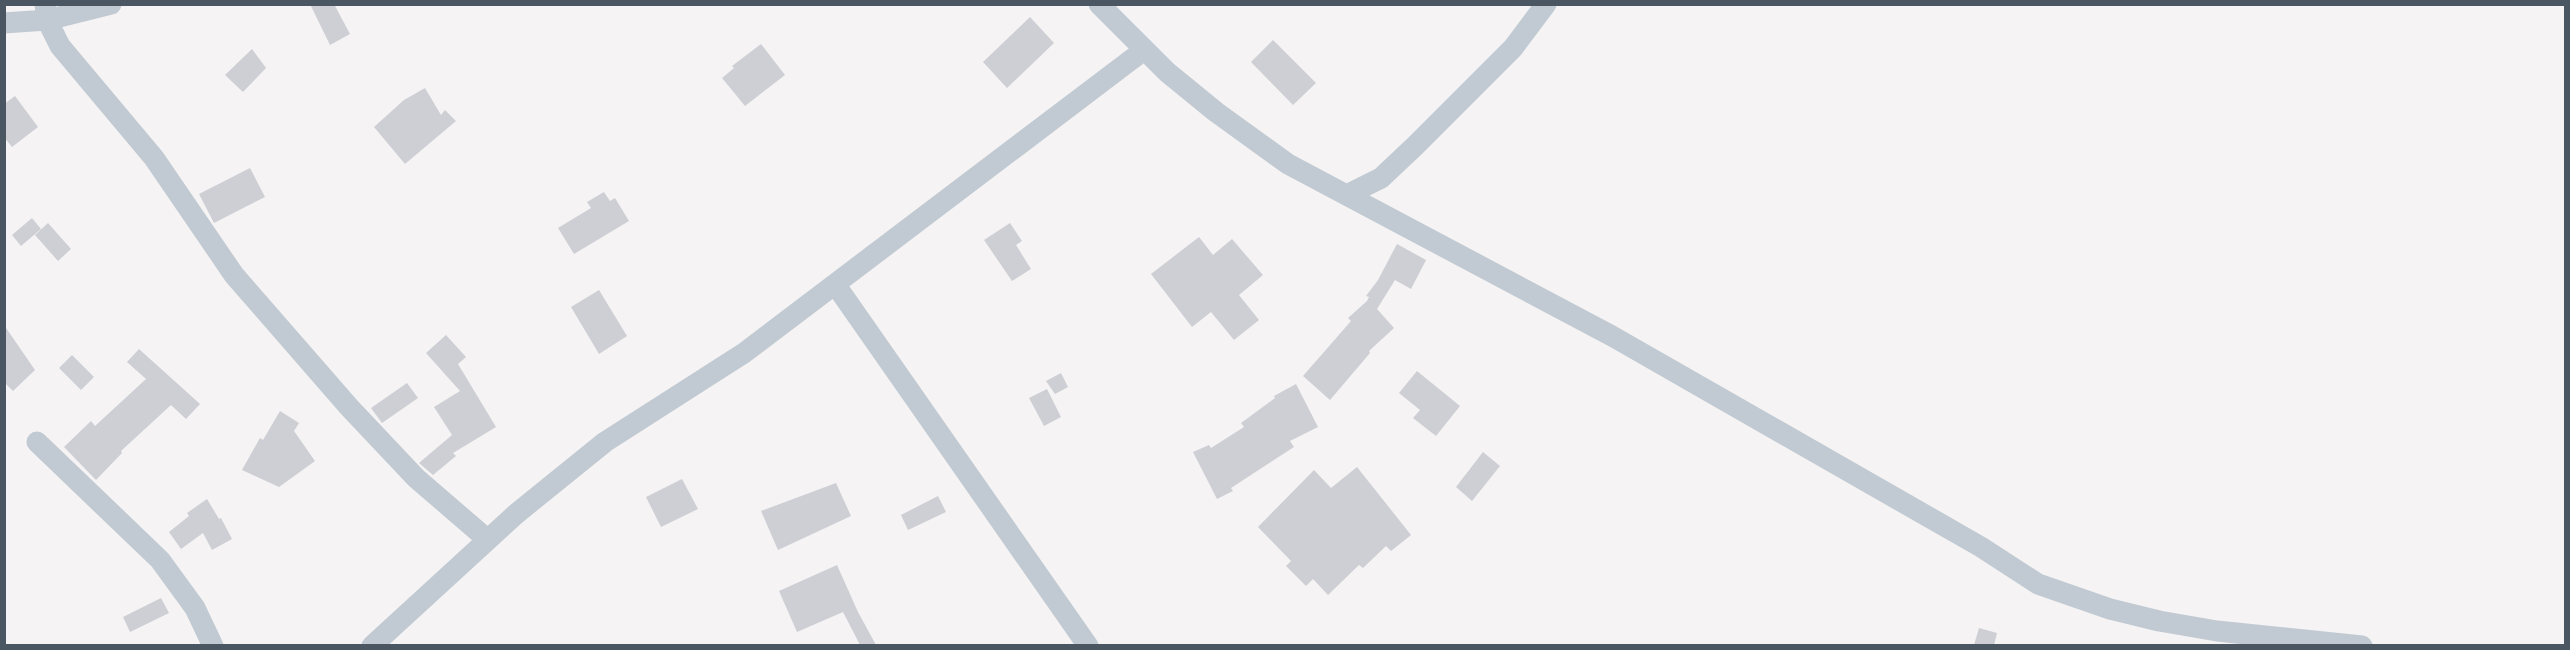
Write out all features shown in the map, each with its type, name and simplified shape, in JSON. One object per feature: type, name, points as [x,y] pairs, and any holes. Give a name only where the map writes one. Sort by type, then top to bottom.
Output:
[{"type":"street","points":[[4,23],[46,12],[111,4]]},
{"type":"street","points":[[1099,4],[1144,50],[1215,112],[1288,164],[1612,336],[1982,547],[2038,584],[2110,609],[2254,641],[2362,645]]},
{"type":"street","points":[[1347,195],[1381,178],[1416,145],[1513,48],[1546,4]]},
{"type":"street","points":[[46,12],[60,46],[154,158],[234,275],[348,406],[409,470],[488,540]]},
{"type":"street","points":[[380,643],[488,540],[604,442],[744,353],[1144,50]]},
{"type":"street","points":[[835,284],[1088,645]]},
{"type":"street","points":[[37,442],[160,560],[195,608],[213,645]]},
{"type":"building","points":[[310,4],[334,4],[350,34],[330,45]]},
{"type":"building","points":[[1030,17],[1054,43],[1007,88],[983,62]]},
{"type":"building","points":[[1273,40],[1316,83],[1293,105],[1251,62]]},
{"type":"building","points":[[761,44],[785,75],[745,106],[722,78],[734,68],[732,66]]},
{"type":"building","points":[[252,49],[266,68],[243,92],[225,75]]},
{"type":"building","points":[[425,88],[441,115],[445,110],[456,121],[405,164],[374,127],[404,100]]},
{"type":"building","points":[[15,96],[38,127],[12,147],[4,137],[4,104]]},
{"type":"building","points":[[250,168],[265,197],[214,223],[199,194]]},
{"type":"building","points":[[604,192],[610,201],[615,198],[629,221],[574,254],[558,228],[591,208],[587,202]]},
{"type":"building","points":[[32,218],[41,229],[21,246],[12,235]]},
{"type":"building","points":[[48,223],[71,249],[58,261],[35,235]]},
{"type":"building","points":[[1010,223],[1022,241],[1016,245],[1031,269],[1012,281],[984,240]]},
{"type":"building","points":[[1199,237],[1213,255],[1232,239],[1263,275],[1239,295],[1259,320],[1234,340],[1211,312],[1192,327],[1151,274]]},
{"type":"building","points":[[1397,244],[1426,260],[1411,289],[1395,280],[1377,309],[1394,328],[1369,351],[1370,353],[1330,400],[1303,376],[1351,321],[1348,318],[1367,301],[1369,297],[1366,296],[1378,280]]},
{"type":"building","points":[[599,290],[627,336],[599,354],[571,307]]},
{"type":"building","points":[[4,325],[35,370],[13,391],[4,382]]},
{"type":"building","points":[[446,335],[466,357],[458,364],[496,427],[453,453],[456,456],[433,475],[419,463],[452,435],[434,407],[460,391],[426,353]]},
{"type":"building","points":[[139,349],[200,404],[186,419],[171,405],[121,451],[122,453],[96,480],[64,447],[91,421],[95,426],[146,379],[127,362]]},
{"type":"building","points":[[72,355],[94,377],[81,390],[59,368]]},
{"type":"building","points":[[1417,371],[1460,406],[1436,436],[1413,418],[1420,410],[1399,393]]},
{"type":"building","points":[[1061,373],[1068,387],[1055,394],[1046,381]]},
{"type":"building","points":[[407,383],[418,398],[382,423],[371,408]]},
{"type":"building","points":[[1296,384],[1318,427],[1290,441],[1294,447],[1231,488],[1233,491],[1217,499],[1193,452],[1209,445],[1211,448],[1244,427],[1241,423],[1275,398],[1274,396]]},
{"type":"building","points":[[1047,389],[1061,417],[1044,426],[1029,398]]},
{"type":"building","points":[[280,411],[299,423],[294,431],[315,461],[279,487],[242,470],[260,438],[263,440]]},
{"type":"building","points":[[1483,452],[1500,466],[1472,501],[1456,487]]},
{"type":"building","points":[[1357,467],[1411,535],[1391,551],[1386,546],[1363,568],[1359,565],[1328,595],[1313,579],[1306,586],[1286,566],[1291,561],[1258,527],[1314,470],[1331,488]]},
{"type":"building","points":[[682,479],[698,509],[661,527],[646,497]]},
{"type":"building","points":[[836,483],[851,516],[778,550],[761,511]]},
{"type":"building","points":[[938,496],[946,512],[908,530],[901,515]]},
{"type":"building","points":[[207,499],[219,519],[221,518],[232,539],[212,550],[203,533],[181,549],[169,532],[189,516],[187,513]]},
{"type":"building","points":[[837,565],[876,645],[860,645],[843,612],[797,632],[779,591]]},
{"type":"building","points":[[161,598],[169,613],[130,632],[123,617]]},
{"type":"building","points":[[1979,628],[1997,633],[1994,645],[1974,645]]}]
